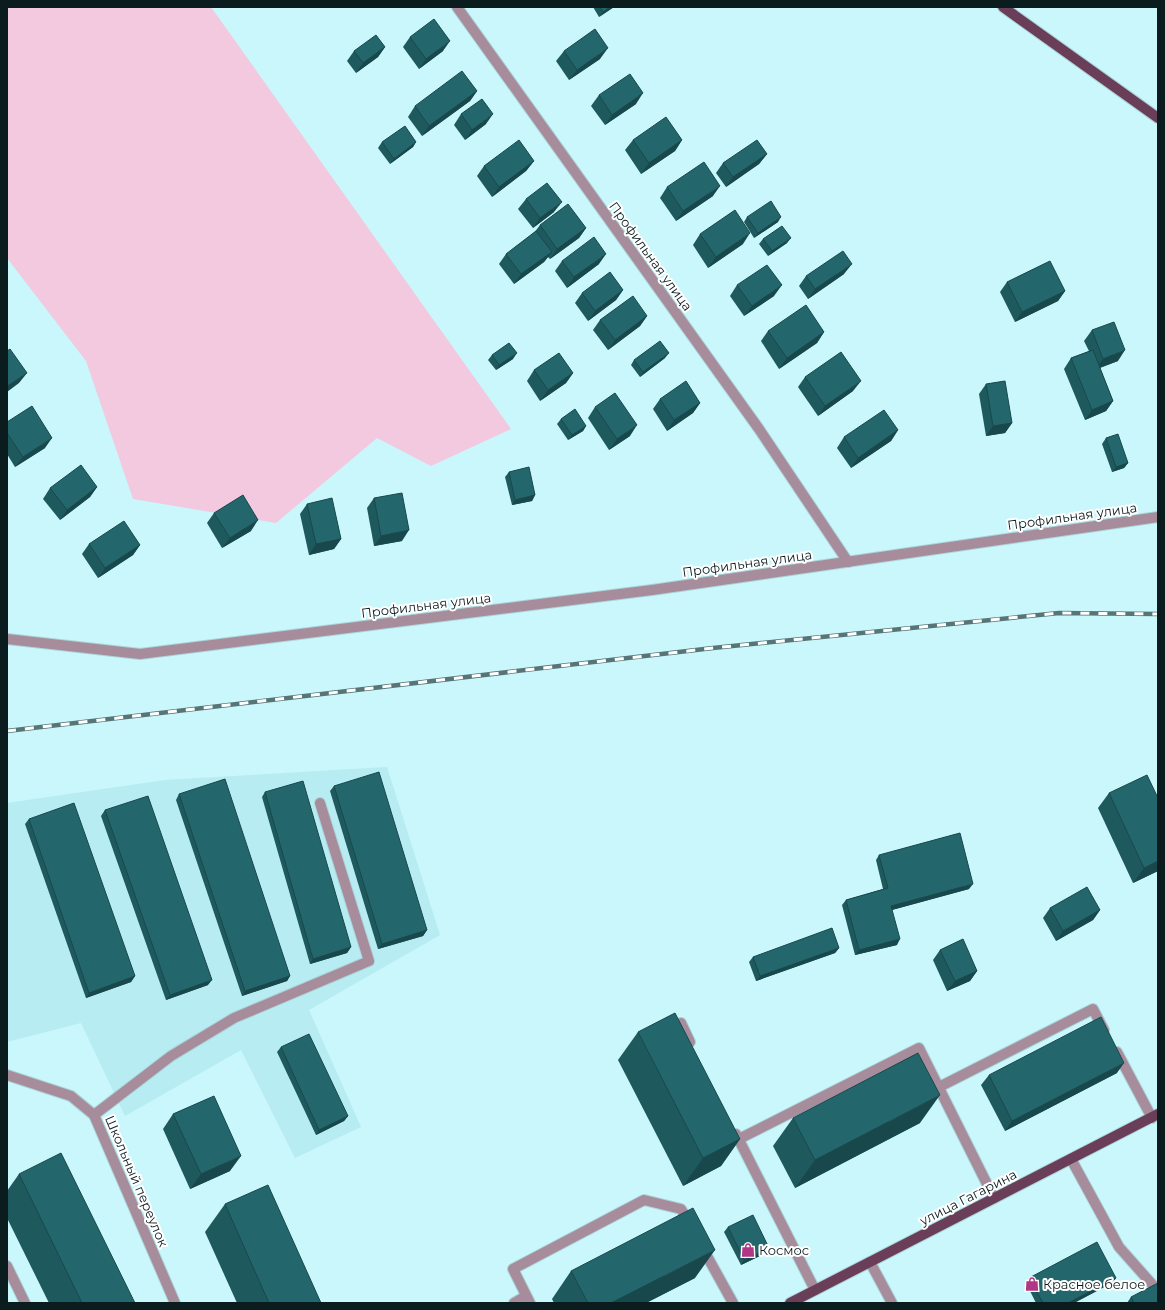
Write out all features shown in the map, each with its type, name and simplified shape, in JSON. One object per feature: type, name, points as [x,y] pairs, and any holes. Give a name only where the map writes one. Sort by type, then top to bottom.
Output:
[{"type":"main road","points":[[1003,7],[1158,118]]},
{"type":"main road","name":"улица Гагарина","points":[[790,1303],[1155,1116]]},
{"type":"street","name":"Профильная улица","points":[[457,7],[759,429],[848,562]]},
{"type":"street","name":"Профильная улица","points":[[7,639],[140,654],[652,590],[1158,517]]},
{"type":"street","points":[[94,1115],[171,1056],[234,1018],[369,961],[320,803]]},
{"type":"street","points":[[939,1087],[1093,1009],[1155,1116]]},
{"type":"street","points":[[681,1023],[694,1050]]},
{"type":"street","points":[[739,1139],[919,1048],[994,1198]]},
{"type":"street","name":"Школьный переулок","points":[[7,1075],[70,1096],[94,1115],[175,1303]]},
{"type":"street","points":[[732,1125],[815,1290]]},
{"type":"street","points":[[1071,1159],[1119,1247],[1158,1291]]},
{"type":"street","points":[[514,1303],[528,1300],[513,1270],[644,1200],[681,1209],[733,1303]]},
{"type":"street","points":[[870,1262],[892,1303]]},
{"type":"street","points":[[7,1266],[25,1303]]},
{"type":"shaded area","points":[[7,7],[211,7],[511,429],[431,466],[377,438],[276,523],[133,499],[86,361],[7,258]]},
{"type":"shaded area","points":[[387,767],[440,935],[309,1010],[361,1127],[295,1158],[241,1050],[125,1116],[81,1023],[7,1042],[7,803],[165,780]]},
{"type":"building","points":[[600,7],[610,7],[603,12]]},
{"type":"building","points":[[434,19],[450,41],[426,59],[410,37]]},
{"type":"building","points":[[595,29],[608,48],[577,70],[564,51]]},
{"type":"building","points":[[376,35],[385,47],[363,63],[354,51]]},
{"type":"building","points":[[462,71],[477,91],[429,126],[415,106]]},
{"type":"building","points":[[630,74],[643,93],[612,115],[599,95]]},
{"type":"building","points":[[482,99],[493,114],[472,130],[461,114]]},
{"type":"building","points":[[666,117],[682,140],[649,163],[633,140]]},
{"type":"building","points":[[405,126],[416,142],[394,159],[382,142]]},
{"type":"building","points":[[519,140],[534,161],[499,187],[484,166]]},
{"type":"building","points":[[757,140],[767,154],[733,177],[723,163]]},
{"type":"building","points":[[704,162],[720,186],[683,211],[667,187]]},
{"type":"building","points":[[547,183],[562,202],[540,218],[526,199]]},
{"type":"building","points":[[771,201],[781,217],[758,233],[747,217]]},
{"type":"building","points":[[568,204],[586,228],[557,249],[540,225]]},
{"type":"building","points":[[735,210],[750,233],[716,257],[700,234]]},
{"type":"building","points":[[782,226],[791,238],[772,251],[763,239]]},
{"type":"building","points":[[536,231],[552,252],[521,274],[506,254]]},
{"type":"building","points":[[594,237],[606,254],[574,277],[562,261]]},
{"type":"building","points":[[843,251],[852,264],[815,289],[806,276]]},
{"type":"building","points":[[1050,261],[1065,291],[1022,312],[1007,282]]},
{"type":"building","points":[[767,265],[782,285],[752,306],[737,285]]},
{"type":"building","points":[[610,272],[623,290],[595,311],[582,293]]},
{"type":"building","points":[[633,296],[647,316],[615,340],[600,320]]},
{"type":"building","points":[[806,305],[824,332],[787,358],[768,331]]},
{"type":"building","points":[[1114,322],[1125,350],[1103,359],[1092,330]]},
{"type":"building","points":[[660,341],[669,353],[643,372],[634,360]]},
{"type":"building","points":[[509,343],[517,353],[499,365],[492,355]]},
{"type":"building","points":[[10,349],[27,373],[7,386],[7,351]]},
{"type":"building","points":[[1093,350],[1113,401],[1092,410],[1071,358]]},
{"type":"building","points":[[841,352],[861,381],[825,406],[805,377]]},
{"type":"building","points":[[559,353],[573,373],[548,390],[534,370]]},
{"type":"building","points":[[686,381],[700,403],[674,420],[660,399]]},
{"type":"building","points":[[1005,381],[1012,423],[993,426],[986,384]]},
{"type":"building","points":[[615,393],[637,425],[617,439],[595,407]]},
{"type":"building","points":[[32,406],[52,438],[23,457],[7,433],[7,422]]},
{"type":"building","points":[[575,409],[586,426],[572,435],[561,419]]},
{"type":"building","points":[[884,410],[898,430],[858,458],[844,437]]},
{"type":"building","points":[[1118,434],[1128,463],[1116,467],[1106,438]]},
{"type":"building","points":[[81,465],[97,487],[67,510],[50,488]]},
{"type":"building","points":[[529,467],[535,495],[515,500],[509,472]]},
{"type":"building","points":[[402,493],[409,530],[381,536],[374,498]]},
{"type":"building","points":[[243,495],[258,520],[230,538],[214,513]]},
{"type":"building","points":[[332,498],[341,539],[316,544],[307,504]]},
{"type":"building","points":[[124,521],[140,545],[105,568],[89,544]]},
{"type":"building","points":[[379,772],[427,930],[382,944],[334,786]]},
{"type":"building","points":[[1147,775],[1158,798],[1158,861],[1144,868],[1109,793]]},
{"type":"building","points":[[225,779],[290,976],[245,991],[179,794]]},
{"type":"building","points":[[303,781],[351,947],[313,959],[265,792]]},
{"type":"building","points":[[148,796],[212,980],[170,995],[105,810]]},
{"type":"building","points":[[74,803],[135,976],[89,993],[29,819]]},
{"type":"building","points":[[960,833],[973,884],[891,906],[900,939],[859,950],[846,900],[888,888],[879,855]]},
{"type":"building","points":[[1087,887],[1100,910],[1063,931],[1050,908]]},
{"type":"building","points":[[832,928],[839,948],[760,976],[753,957]]},
{"type":"building","points":[[963,939],[977,971],[955,981],[940,950]]},
{"type":"building","points":[[675,1013],[740,1139],[703,1158],[638,1032]]},
{"type":"building","points":[[1101,1017],[1124,1063],[1012,1121],[989,1075]]},
{"type":"building","points":[[309,1034],[348,1116],[319,1130],[281,1047]]},
{"type":"building","points":[[918,1053],[940,1095],[815,1160],[793,1118]]},
{"type":"building","points":[[214,1096],[241,1156],[201,1174],[173,1114]]},
{"type":"building","points":[[61,1153],[135,1303],[82,1303],[19,1174]]},
{"type":"building","points":[[268,1185],[321,1303],[269,1303],[225,1204]]},
{"type":"building","points":[[693,1208],[715,1250],[611,1303],[588,1303],[571,1271]]},
{"type":"building","points":[[753,1215],[769,1248],[744,1260],[728,1227]]},
{"type":"building","points":[[1097,1242],[1116,1278],[1068,1303],[1043,1303],[1029,1278]]},
{"type":"building","points":[[1158,1283],[1158,1303],[1134,1303],[1131,1297]]},
{"type":"railway","points":[[7,731],[713,648],[1059,613],[1158,614]]},
{"type":"place","name":"Космос","points":[[748,1250]]},
{"type":"place","name":"Красное белое","points":[[1032,1284]]}]
